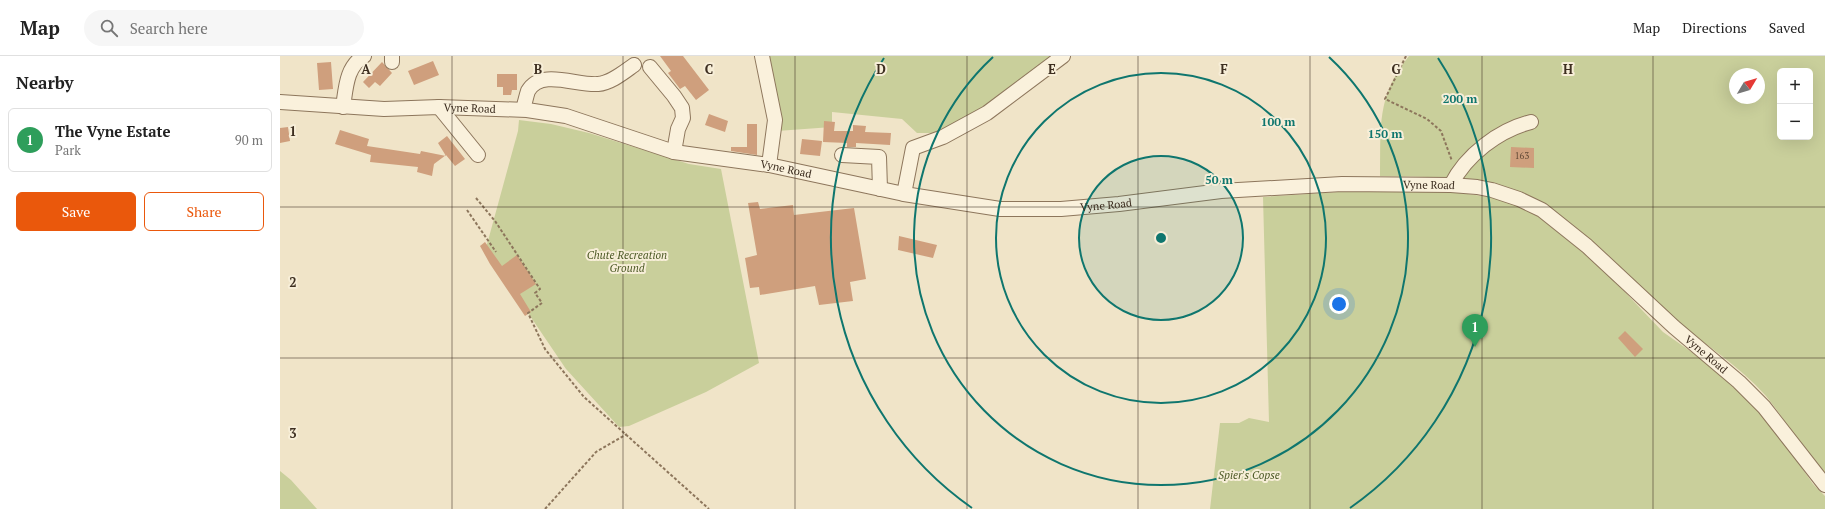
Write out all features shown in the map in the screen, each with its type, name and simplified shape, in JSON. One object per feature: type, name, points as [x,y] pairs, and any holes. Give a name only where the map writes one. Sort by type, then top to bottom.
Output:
[{"type":"street","points":[[343,107],[348,73],[357,60],[364,56]]},
{"type":"street","points":[[762,56],[775,120],[770,165]]},
{"type":"street","points":[[904,194],[912,148],[943,137],[987,113],[1063,56]]},
{"type":"street","points":[[523,109],[529,91],[542,79],[599,84],[609,80],[635,60],[637,70],[642,72],[649,62],[682,108],[683,118],[678,129],[674,152]]},
{"type":"street","name":"Vyne Road","points":[[280,102],[384,109],[439,107],[523,109],[566,116],[674,152],[770,165],[904,194],[1000,209],[1055,209],[1119,204],[1221,191],[1454,179],[1508,195],[1542,210],[1563,226],[1610,266],[1674,327],[1739,382],[1764,407],[1825,485]]},
{"type":"street","points":[[439,107],[478,155]]},
{"type":"street","points":[[1454,179],[1468,161],[1501,134],[1513,127],[1531,122]]},
{"type":"street","points":[[842,155],[879,158],[880,189]]},
{"type":"path","points":[[1406,56],[1385,99],[1427,119],[1441,132],[1454,179]]},
{"type":"path","points":[[476,198],[495,221],[540,289],[535,293],[542,304],[528,313],[545,350],[584,397],[709,509]]},
{"type":"path","points":[[467,210],[496,252]]},
{"type":"path","points":[[545,509],[596,452],[627,434]]},
{"type":"green space","points":[[766,56],[1053,56],[982,109],[943,133],[917,133],[902,119],[832,112],[832,127],[777,131]]},
{"type":"green space","points":[[1409,56],[1825,56],[1825,473],[1816,465],[1801,446],[1774,406],[1756,385],[1687,330],[1598,246],[1556,213],[1534,199],[1509,188],[1478,180],[1380,176],[1382,113],[1391,85],[1398,71]]},
{"type":"green space","name":"Chute Recreation Ground","points":[[519,120],[551,124],[589,133],[689,164],[721,169],[759,363],[706,392],[629,426],[619,427],[566,369],[486,248],[518,131]]},
{"type":"green space","name":"Spier's Copse","points":[[1369,190],[1453,192],[1497,198],[1508,201],[1531,212],[1560,230],[1599,265],[1663,332],[1713,367],[1745,393],[1783,441],[1813,484],[1825,496],[1825,509],[1210,509],[1220,423],[1239,423],[1249,418],[1269,422],[1263,197]]},
{"type":"green space","points":[[280,471],[291,480],[317,509],[280,509]]},
{"type":"building","points":[[660,56],[683,56],[709,90],[696,100],[685,86],[680,89],[668,73],[671,71]]},
{"type":"building","points":[[433,61],[439,75],[414,85],[408,71]]},
{"type":"building","points":[[331,62],[333,89],[319,90],[317,63]]},
{"type":"building","points":[[382,62],[392,73],[380,86],[375,82],[369,88],[363,82]]},
{"type":"building","points":[[497,74],[517,74],[517,90],[512,90],[511,95],[503,95],[503,87],[497,87]]},
{"type":"building","points":[[709,114],[728,121],[725,132],[705,125]]},
{"type":"building","points":[[824,121],[835,122],[834,131],[853,131],[853,125],[866,126],[865,132],[891,133],[890,145],[856,143],[856,147],[847,147],[847,143],[823,142]]},
{"type":"building","points":[[747,124],[757,124],[757,155],[731,151],[731,147],[747,147]]},
{"type":"building","points":[[288,127],[290,141],[280,143],[280,128]]},
{"type":"building","points":[[340,130],[369,139],[367,146],[420,154],[421,151],[445,156],[434,164],[432,176],[417,172],[418,167],[370,162],[371,155],[335,144]]},
{"type":"building","points":[[447,136],[465,159],[455,166],[438,143]]},
{"type":"building","points":[[802,139],[822,141],[820,156],[800,154]]},
{"type":"building","points":[[1511,147],[1534,148],[1534,168],[1510,167]]},
{"type":"building","points":[[758,202],[760,209],[793,205],[794,215],[854,208],[866,279],[850,282],[853,301],[819,305],[815,286],[760,295],[759,287],[750,288],[745,258],[757,255],[748,203]]},
{"type":"building","points":[[899,236],[937,245],[933,258],[898,250]]},
{"type":"building","points":[[485,242],[502,266],[517,255],[536,284],[520,294],[531,312],[525,316],[490,264],[480,246]]},
{"type":"building","points":[[1625,331],[1643,349],[1635,357],[1618,338]]},
{"type":"place","name":"The Vyne Estate","points":[[1475,347]]}]
